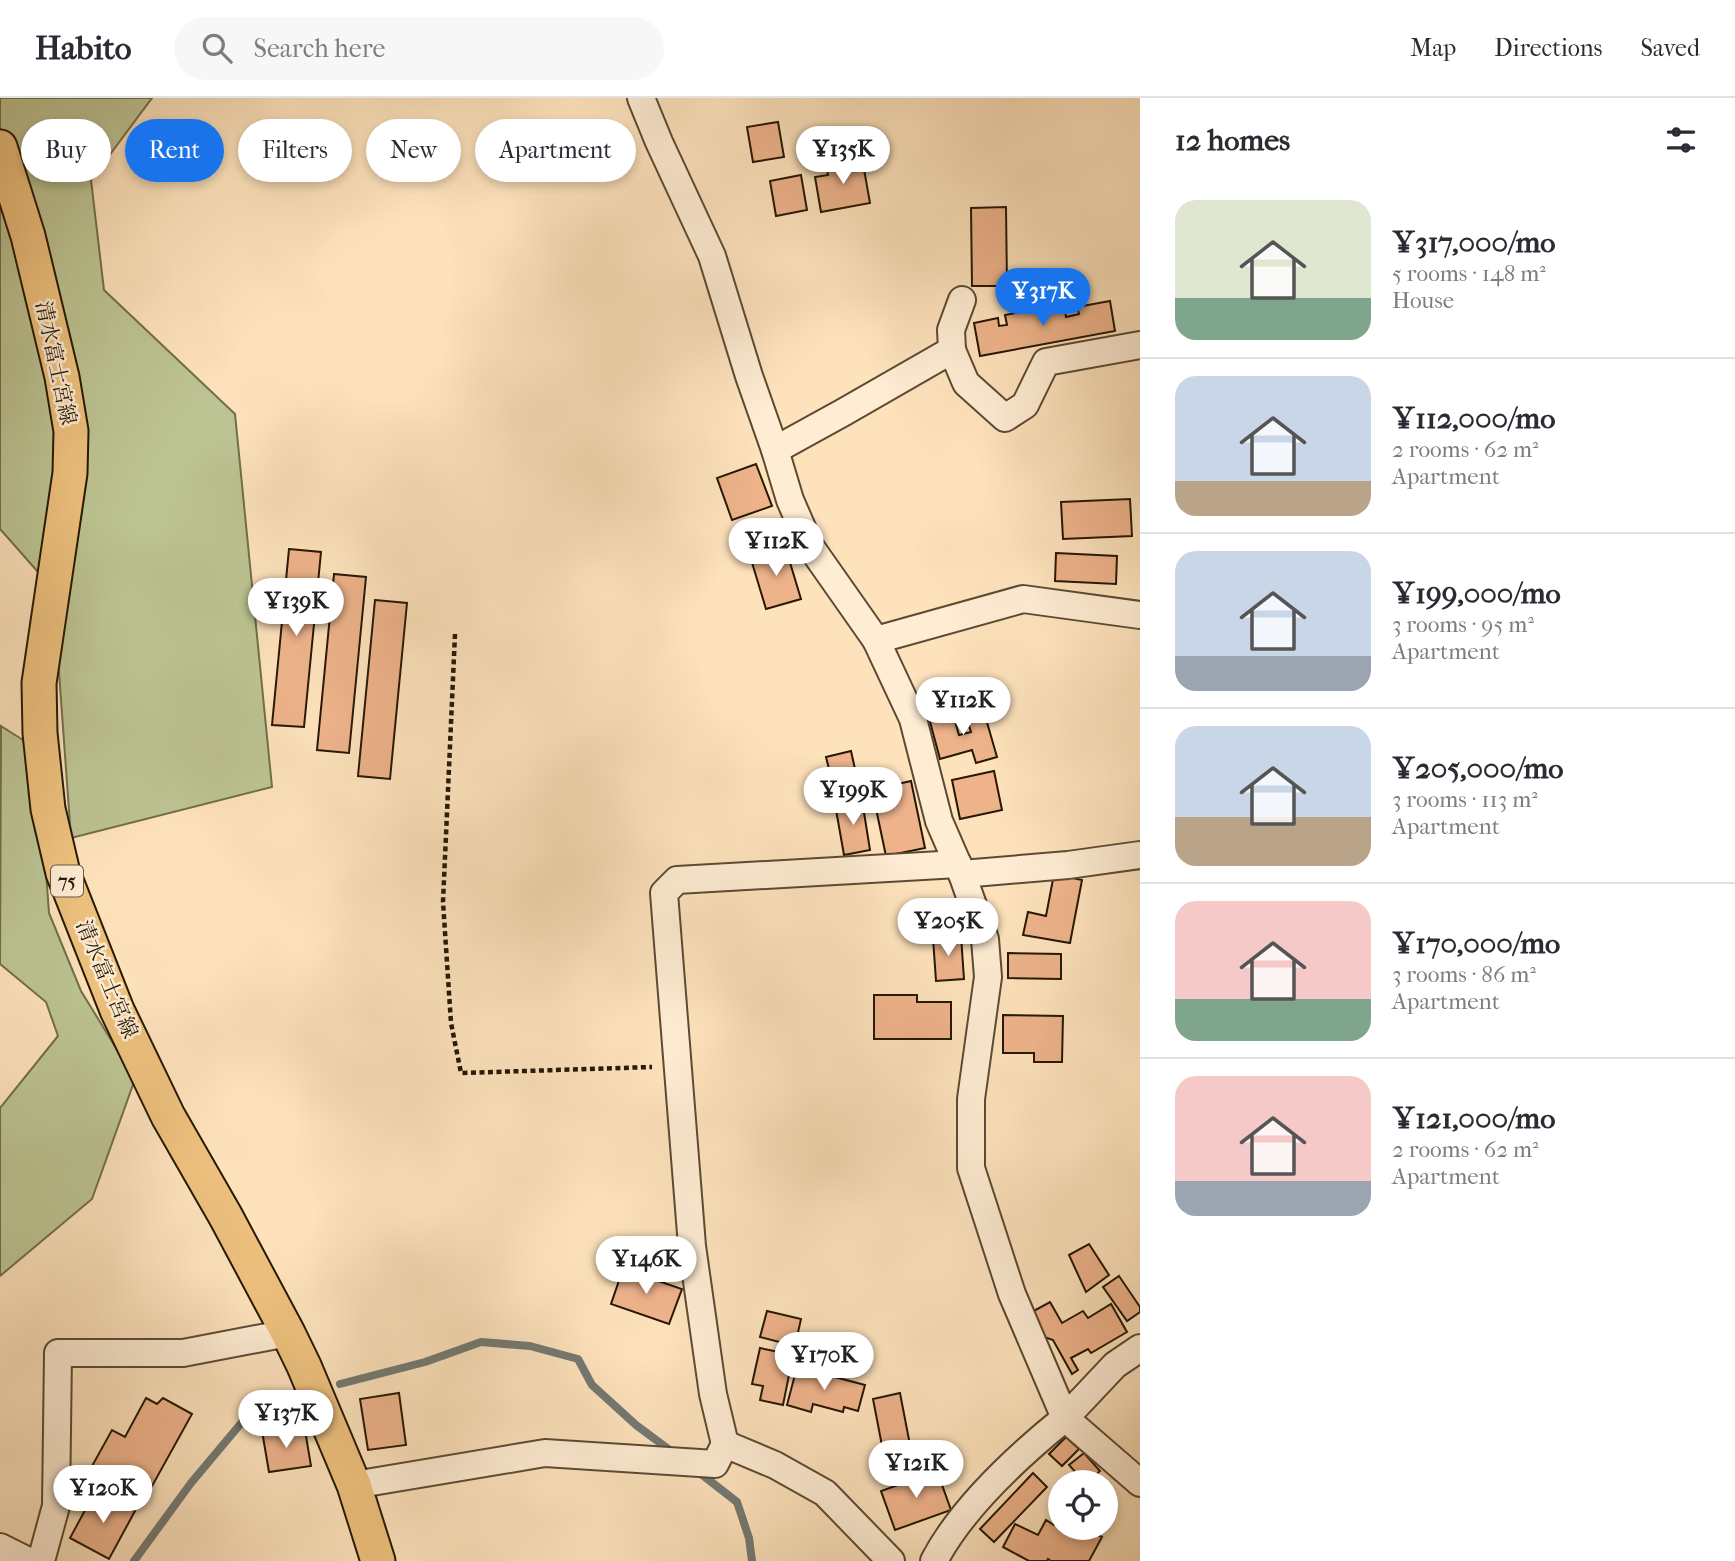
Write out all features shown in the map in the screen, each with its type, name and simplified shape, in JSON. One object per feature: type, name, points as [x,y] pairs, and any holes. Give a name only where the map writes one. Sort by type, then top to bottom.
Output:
[{"type":"main road","name":"清水富士宮線","points":[[0,147],[27,236],[56,351],[71,431],[70,473],[39,683],[40,733],[48,808],[64,873],[117,1010],[168,1116],[288,1333],[354,1485],[378,1561]]},
{"type":"street","points":[[641,98],[712,256],[790,500],[810,546],[876,640],[913,719],[939,821],[960,869],[985,939],[988,977],[971,1099],[971,1168],[1012,1294],[1065,1418],[1140,1483]]},
{"type":"street","points":[[962,300],[951,330],[951,350],[966,383],[1006,418],[1025,405],[1046,362],[1140,345]]},
{"type":"street","points":[[775,450],[951,350]]},
{"type":"street","points":[[876,640],[1023,599],[1140,615]]},
{"type":"street","points":[[354,1485],[545,1453],[715,1464],[725,1444],[713,1394],[692,1246],[664,893],[677,880],[1068,865],[1140,855]]},
{"type":"street","points":[[41,1561],[56,1506],[58,1353],[183,1353],[288,1333]]},
{"type":"street","points":[[934,1561],[978,1499],[1065,1418],[1115,1365],[1140,1348]]},
{"type":"street","points":[[725,1444],[775,1465],[825,1493],[891,1561]]},
{"type":"street","points":[[0,1547],[28,1561]]},
{"type":"path","points":[[455,634],[443,902],[451,1023],[461,1073],[678,1066]]},
{"type":"green space","points":[[0,98],[152,98],[136,119],[125,119],[125,134],[111,153],[111,119],[21,119],[21,182],[91,182],[104,290],[235,414],[272,787],[71,838],[53,589],[0,529]]},
{"type":"green space","points":[[1,726],[23,740],[43,830],[49,913],[81,991],[135,1079],[92,1199],[0,1276],[0,1108],[58,1036],[46,1002],[0,964]]},
{"type":"building","points":[[778,122],[784,157],[753,162],[747,127]]},
{"type":"building","points":[[862,158],[870,203],[821,212],[815,177],[828,175],[826,164]]},
{"type":"building","points":[[801,175],[807,210],[776,216],[770,181]]},
{"type":"building","points":[[1006,207],[1007,286],[972,286],[971,208]]},
{"type":"building","points":[[1110,301],[1115,331],[980,356],[974,323],[998,318],[999,326],[1007,325],[1005,315],[1064,304],[1066,317],[1079,314],[1077,307]]},
{"type":"building","points":[[756,464],[772,506],[732,520],[717,478]]},
{"type":"building","points":[[1130,499],[1132,536],[1063,539],[1061,502]]},
{"type":"building","points":[[785,546],[801,599],[766,609],[750,556]]},
{"type":"building","points":[[289,549],[321,552],[304,727],[272,725]]},
{"type":"building","points":[[1056,553],[1117,556],[1116,584],[1055,581]]},
{"type":"building","points":[[334,574],[366,577],[349,753],[317,750]]},
{"type":"building","points":[[375,600],[407,603],[390,779],[358,776]]},
{"type":"building","points":[[952,711],[959,735],[971,732],[966,716],[984,712],[997,757],[976,763],[972,750],[940,759],[929,718]]},
{"type":"building","points":[[851,751],[859,787],[835,793],[826,757]]},
{"type":"building","points":[[994,771],[1002,810],[960,819],[952,780]]},
{"type":"building","points":[[911,781],[925,848],[886,856],[875,804],[896,800],[893,785]]},
{"type":"building","points":[[862,800],[870,850],[844,855],[835,804]]},
{"type":"building","points":[[1054,874],[1082,880],[1070,943],[1023,935],[1028,912],[1046,916]]},
{"type":"building","points":[[961,936],[964,979],[936,981],[933,938]]},
{"type":"building","points":[[1008,953],[1061,954],[1061,979],[1008,978]]},
{"type":"building","points":[[874,995],[917,995],[917,1002],[951,1002],[951,1039],[874,1039]]},
{"type":"building","points":[[1003,1015],[1063,1016],[1062,1062],[1034,1062],[1034,1053],[1003,1053]]},
{"type":"building","points":[[1089,1244],[1109,1275],[1086,1292],[1069,1255]]},
{"type":"building","points":[[623,1269],[682,1289],[669,1324],[611,1304]]},
{"type":"building","points":[[1119,1276],[1140,1307],[1140,1312],[1127,1321],[1103,1287]]},
{"type":"building","points":[[1050,1302],[1062,1323],[1083,1311],[1088,1318],[1111,1304],[1127,1332],[1091,1353],[1088,1349],[1071,1358],[1078,1370],[1072,1374],[1053,1340],[1044,1337],[1030,1313]]},
{"type":"building","points":[[767,1311],[801,1319],[795,1346],[760,1337]]},
{"type":"building","points":[[760,1348],[793,1355],[783,1405],[760,1400],[763,1386],[752,1384]]},
{"type":"building","points":[[797,1367],[865,1385],[858,1411],[844,1407],[843,1412],[813,1404],[811,1412],[787,1405]]},
{"type":"building","points":[[399,1393],[406,1445],[368,1450],[360,1399]]},
{"type":"building","points":[[900,1393],[910,1445],[883,1451],[873,1399]]},
{"type":"building","points":[[146,1398],[157,1404],[163,1398],[192,1414],[141,1506],[96,1481],[101,1471],[92,1466],[112,1430],[125,1437]]},
{"type":"building","points":[[286,1427],[287,1433],[305,1430],[311,1466],[269,1472],[262,1431]]},
{"type":"building","points":[[1066,1437],[1079,1449],[1062,1466],[1049,1454]]},
{"type":"building","points":[[1084,1453],[1099,1470],[1073,1470],[1069,1465]]},
{"type":"building","points":[[937,1471],[951,1510],[895,1530],[881,1491]]},
{"type":"building","points":[[1033,1473],[1047,1487],[994,1542],[980,1529]]},
{"type":"building","points":[[96,1490],[135,1511],[109,1559],[70,1538]]},
{"type":"building","points":[[1046,1520],[1048,1540],[1100,1540],[1089,1561],[1029,1561],[1003,1547],[1015,1524],[1038,1535]]},
{"type":"waterway","points":[[340,1384],[425,1362],[481,1342],[530,1346],[578,1359],[592,1385],[636,1425],[675,1454]]},
{"type":"waterway","points":[[134,1561],[191,1483],[248,1415],[290,1400]]},
{"type":"waterway","points":[[696,1470],[737,1502],[749,1538],[752,1561]]}]
